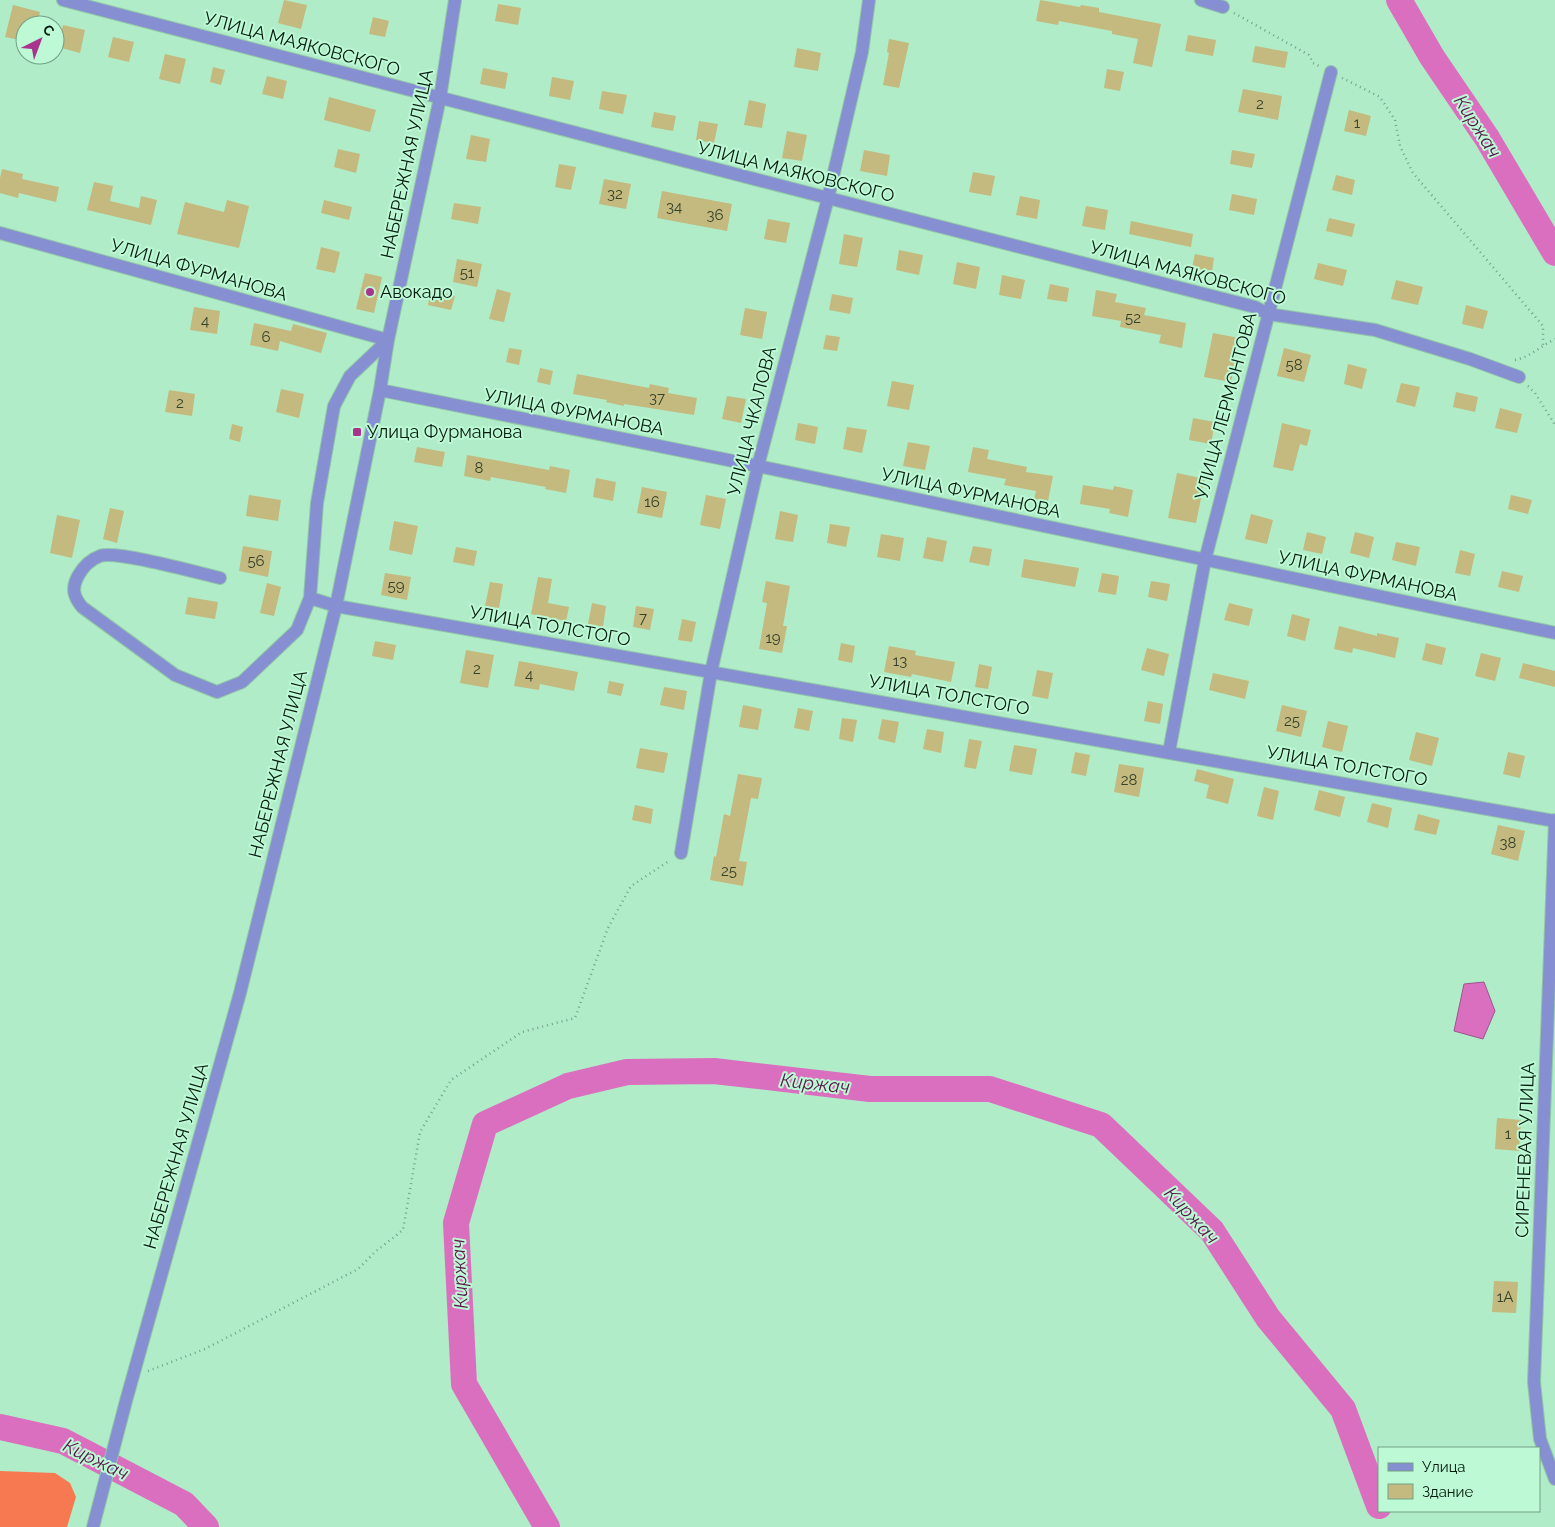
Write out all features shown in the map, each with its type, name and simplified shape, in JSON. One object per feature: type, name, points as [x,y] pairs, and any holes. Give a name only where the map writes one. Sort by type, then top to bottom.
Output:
[{"type":"street","name":"УЛИЦА МАЯКОВСКОГО","points":[[63,0],[1255,307],[1268,314],[1375,330],[1470,359],[1519,377]]},
{"type":"street","name":"НАБЕРЕЖНАЯ УЛИЦА","points":[[93,1527],[132,1377],[240,993],[336,606],[380,390],[388,340],[440,98],[455,0]]},
{"type":"street","name":"УЛИЦА ЧКАЛОВА","points":[[681,853],[711,672],[758,466],[828,198],[862,52],[869,0]]},
{"type":"street","points":[[1201,0],[1223,7]]},
{"type":"street","name":"УЛИЦА ЛЕРМОНТОВА","points":[[1169,752],[1204,560],[1331,72]]},
{"type":"street","name":"УЛИЦА ФУРМАНОВА","points":[[0,233],[388,340]]},
{"type":"street","points":[[220,578],[124,556],[101,555],[84,565],[74,583],[74,598],[82,607],[175,675],[217,692],[242,682],[297,630],[310,598],[317,503],[334,406],[350,376],[388,340]]},
{"type":"street","name":"УЛИЦА ФУРМАНОВА","points":[[380,390],[758,466],[1555,633]]},
{"type":"street","name":"УЛИЦА ТОЛСТОГО","points":[[310,598],[336,606],[1555,821]]},
{"type":"street","name":"СИРЕНЕВАЯ УЛИЦА","points":[[1555,821],[1534,1382],[1540,1439],[1555,1479]]},
{"type":"path","points":[[1223,7],[1297,47],[1309,55],[1313,63],[1380,97],[1396,120],[1400,146],[1413,173],[1473,241],[1543,326],[1543,345],[1555,340]]},
{"type":"path","points":[[1519,377],[1536,393],[1555,425]]},
{"type":"path","points":[[132,1377],[205,1349],[358,1270],[375,1252],[403,1230],[420,1132],[450,1080],[522,1032],[575,1018],[608,928],[631,886],[681,853]]},
{"type":"shaded area","points":[[1484,982],[1495,1011],[1483,1039],[1454,1031],[1464,984]]},
{"type":"shaded area","points":[[0,1471],[55,1473],[70,1483],[76,1497],[67,1527],[0,1527]]},
{"type":"building","points":[[284,0],[307,5],[301,29],[278,23]]},
{"type":"building","points":[[1040,0],[1080,7],[1081,5],[1099,8],[1099,12],[1161,24],[1152,67],[1133,63],[1138,39],[1112,34],[1112,31],[1059,21],[1058,25],[1036,21]]},
{"type":"building","points":[[498,4],[521,8],[518,25],[495,21]]},
{"type":"building","points":[[13,5],[40,12],[39,15],[15,15],[15,39],[5,37]]},
{"type":"building","points":[[373,17],[389,21],[385,37],[369,34]]},
{"type":"building","points":[[65,25],[85,30],[80,53],[65,49]]},
{"type":"building","points":[[1188,35],[1216,40],[1213,56],[1185,51]]},
{"type":"building","points":[[113,37],[134,42],[129,62],[108,57]]},
{"type":"building","points":[[889,39],[909,43],[899,88],[883,85],[889,53],[887,52]]},
{"type":"building","points":[[1255,46],[1288,52],[1285,68],[1252,62]]},
{"type":"building","points":[[797,48],[821,53],[818,71],[794,67]]},
{"type":"building","points":[[165,54],[186,59],[180,84],[159,79]]},
{"type":"building","points":[[213,67],[225,70],[221,85],[210,82]]},
{"type":"building","points":[[483,68],[508,73],[505,89],[480,84]]},
{"type":"building","points":[[1107,69],[1124,72],[1120,91],[1104,88]]},
{"type":"building","points":[[267,76],[287,81],[283,99],[262,94]]},
{"type":"building","points":[[552,77],[574,81],[570,100],[549,96]]},
{"type":"building","points":[[1243,89],[1282,96],[1278,120],[1238,112]]},
{"type":"building","points":[[602,91],[627,95],[623,114],[599,109]]},
{"type":"building","points":[[329,97],[376,110],[370,132],[324,120]]},
{"type":"building","points":[[749,100],[766,104],[762,128],[744,125]]},
{"type":"building","points":[[1349,110],[1371,116],[1366,136],[1344,131]]},
{"type":"building","points":[[654,112],[676,116],[673,131],[651,127]]},
{"type":"building","points":[[699,121],[718,124],[714,143],[696,140]]},
{"type":"building","points":[[787,131],[807,135],[802,161],[782,158]]},
{"type":"building","points":[[471,135],[490,139],[486,162],[466,159]]},
{"type":"building","points":[[338,149],[360,154],[356,173],[334,167]]},
{"type":"building","points":[[864,150],[890,155],[887,176],[860,171]]},
{"type":"building","points":[[1232,150],[1255,154],[1252,168],[1230,164]]},
{"type":"building","points":[[559,164],[576,167],[571,190],[555,187]]},
{"type":"building","points":[[2,169],[23,174],[22,179],[59,187],[56,202],[19,193],[18,198],[0,193]]},
{"type":"building","points":[[973,172],[995,176],[991,196],[969,192]]},
{"type":"building","points":[[1336,175],[1355,180],[1352,195],[1332,190]]},
{"type":"building","points":[[604,179],[631,184],[626,209],[599,204]]},
{"type":"building","points":[[94,182],[113,186],[110,201],[139,208],[141,196],[157,200],[151,225],[87,210]]},
{"type":"building","points":[[662,191],[732,204],[727,231],[657,218]]},
{"type":"building","points":[[1232,194],[1257,199],[1254,215],[1229,210]]},
{"type":"building","points":[[1020,196],[1040,200],[1037,219],[1016,215]]},
{"type":"building","points":[[227,200],[249,206],[239,248],[177,234],[185,202],[224,212]]},
{"type":"building","points":[[324,200],[352,207],[349,220],[321,213]]},
{"type":"building","points":[[454,203],[481,207],[478,224],[451,219]]},
{"type":"building","points":[[1086,206],[1108,210],[1105,230],[1082,226]]},
{"type":"building","points":[[1329,218],[1355,224],[1352,237],[1326,231]]},
{"type":"building","points":[[768,219],[790,223],[786,243],[764,239]]},
{"type":"building","points":[[1131,221],[1193,234],[1191,247],[1129,234]]},
{"type":"building","points":[[844,234],[863,238],[857,267],[839,264]]},
{"type":"building","points":[[321,247],[340,252],[335,273],[316,269]]},
{"type":"building","points":[[899,250],[923,255],[919,275],[896,270]]},
{"type":"building","points":[[1195,254],[1214,258],[1212,271],[1192,268]]},
{"type":"building","points":[[457,259],[482,264],[477,287],[453,282]]},
{"type":"building","points":[[957,262],[980,267],[976,289],[953,284]]},
{"type":"building","points":[[1318,263],[1347,270],[1343,286],[1314,279]]},
{"type":"building","points":[[365,273],[382,277],[374,313],[356,309]]},
{"type":"building","points":[[1002,275],[1025,280],[1021,299],[999,295]]},
{"type":"building","points":[[1396,280],[1423,287],[1418,305],[1391,299]]},
{"type":"building","points":[[1050,284],[1069,288],[1067,302],[1047,299]]},
{"type":"building","points":[[497,289],[511,293],[504,322],[489,319]]},
{"type":"building","points":[[431,290],[455,296],[451,310],[428,305]]},
{"type":"building","points":[[1096,290],[1117,294],[1115,302],[1146,308],[1144,315],[1186,323],[1182,348],[1159,343],[1161,335],[1120,327],[1121,321],[1092,316]]},
{"type":"building","points":[[832,294],[853,298],[850,314],[829,310]]},
{"type":"building","points":[[1466,305],[1488,311],[1483,329],[1462,324]]},
{"type":"building","points":[[194,307],[220,311],[217,334],[190,330]]},
{"type":"building","points":[[745,308],[767,312],[762,339],[740,335]]},
{"type":"building","points":[[254,323],[291,331],[293,324],[327,333],[321,353],[280,341],[278,351],[250,345]]},
{"type":"building","points":[[1213,333],[1239,338],[1231,382],[1204,377]]},
{"type":"building","points":[[826,335],[840,337],[837,351],[823,349]]},
{"type":"building","points":[[509,348],[522,350],[519,365],[506,362]]},
{"type":"building","points":[[1284,348],[1311,355],[1304,382],[1277,376]]},
{"type":"building","points":[[1348,364],[1367,369],[1362,389],[1344,384]]},
{"type":"building","points":[[540,368],[553,371],[550,385],[537,382]]},
{"type":"building","points":[[577,374],[649,388],[650,384],[669,388],[668,393],[697,398],[694,415],[624,404],[624,406],[606,402],[607,400],[573,394]]},
{"type":"building","points":[[892,381],[914,385],[909,410],[887,406]]},
{"type":"building","points":[[1401,383],[1420,387],[1415,407],[1396,402]]},
{"type":"building","points":[[281,389],[304,394],[299,418],[276,412]]},
{"type":"building","points":[[169,390],[195,394],[192,416],[165,412]]},
{"type":"building","points":[[1456,392],[1478,397],[1475,412],[1453,407]]},
{"type":"building","points":[[727,396],[746,399],[741,423],[722,419]]},
{"type":"building","points":[[1500,408],[1522,414],[1517,433],[1495,428]]},
{"type":"building","points":[[1193,418],[1215,422],[1211,444],[1189,440]]},
{"type":"building","points":[[798,423],[818,427],[815,444],[795,440]]},
{"type":"building","points":[[1282,423],[1311,430],[1307,446],[1300,444],[1293,471],[1273,467]]},
{"type":"building","points":[[232,424],[243,427],[240,442],[229,439]]},
{"type":"building","points":[[847,427],[867,430],[862,453],[843,449]]},
{"type":"building","points":[[908,442],[930,446],[925,470],[903,466]]},
{"type":"building","points":[[417,447],[445,452],[442,467],[414,462]]},
{"type":"building","points":[[973,447],[989,450],[987,459],[1027,467],[1026,472],[1053,476],[1048,501],[1034,499],[1036,491],[1004,485],[1006,479],[968,472]]},
{"type":"building","points":[[467,455],[549,470],[550,466],[570,470],[566,493],[545,489],[546,487],[491,477],[490,481],[464,476]]},
{"type":"building","points":[[1177,473],[1205,479],[1196,523],[1168,518]]},
{"type":"building","points":[[596,478],[616,482],[613,501],[593,497]]},
{"type":"building","points":[[1083,485],[1113,490],[1114,486],[1133,490],[1128,517],[1109,513],[1110,509],[1080,504]]},
{"type":"building","points":[[642,487],[667,492],[662,518],[637,513]]},
{"type":"building","points":[[249,495],[281,500],[278,521],[246,516]]},
{"type":"building","points":[[706,495],[726,499],[720,529],[700,525]]},
{"type":"building","points":[[1511,495],[1532,500],[1528,514],[1508,509]]},
{"type":"building","points":[[110,508],[124,511],[117,543],[103,539]]},
{"type":"building","points":[[780,511],[798,515],[793,542],[775,539]]},
{"type":"building","points":[[1251,514],[1273,520],[1267,544],[1245,539]]},
{"type":"building","points":[[57,515],[80,520],[72,558],[50,553]]},
{"type":"building","points":[[394,521],[418,526],[412,555],[389,550]]},
{"type":"building","points":[[830,524],[850,527],[846,547],[827,543]]},
{"type":"building","points":[[1307,532],[1326,537],[1322,554],[1303,550]]},
{"type":"building","points":[[1355,532],[1374,537],[1369,558],[1350,553]]},
{"type":"building","points":[[881,534],[904,538],[900,561],[877,557]]},
{"type":"building","points":[[927,537],[947,541],[943,562],[923,558]]},
{"type":"building","points":[[1396,542],[1420,547],[1416,566],[1392,560]]},
{"type":"building","points":[[243,546],[272,551],[268,577],[239,571]]},
{"type":"building","points":[[973,546],[992,549],[989,566],[969,562]]},
{"type":"building","points":[[456,547],[477,551],[474,566],[453,562]]},
{"type":"building","points":[[1460,550],[1475,554],[1470,576],[1455,573]]},
{"type":"building","points":[[1024,559],[1079,568],[1075,587],[1021,577]]},
{"type":"building","points":[[1502,571],[1523,576],[1519,592],[1498,587]]},
{"type":"building","points":[[385,573],[411,577],[407,600],[381,595]]},
{"type":"building","points":[[1102,573],[1119,576],[1116,595],[1098,592]]},
{"type":"building","points":[[538,577],[552,579],[548,603],[569,607],[566,621],[531,614]]},
{"type":"building","points":[[766,581],[790,586],[783,626],[787,626],[782,653],[759,649],[767,603],[762,602]]},
{"type":"building","points":[[1151,581],[1170,584],[1167,601],[1148,597]]},
{"type":"building","points":[[490,582],[503,584],[499,608],[485,606]]},
{"type":"building","points":[[267,583],[281,587],[274,616],[260,613]]},
{"type":"building","points":[[188,597],[218,602],[215,619],[185,614]]},
{"type":"building","points":[[592,603],[606,606],[603,627],[588,624]]},
{"type":"building","points":[[1229,603],[1253,609],[1249,626],[1224,620]]},
{"type":"building","points":[[636,606],[654,609],[650,630],[633,627]]},
{"type":"building","points":[[1292,614],[1310,619],[1305,641],[1287,636]]},
{"type":"building","points":[[682,619],[696,622],[692,642],[678,640]]},
{"type":"building","points":[[1339,626],[1377,636],[1377,633],[1399,638],[1395,658],[1353,648],[1352,653],[1334,649]]},
{"type":"building","points":[[375,641],[396,645],[393,660],[372,656]]},
{"type":"building","points":[[841,643],[855,646],[852,663],[838,660]]},
{"type":"building","points":[[1426,643],[1446,648],[1442,665],[1422,660]]},
{"type":"building","points":[[889,646],[916,651],[915,655],[955,662],[951,682],[912,674],[911,677],[884,672]]},
{"type":"building","points":[[1147,648],[1169,654],[1164,676],[1141,670]]},
{"type":"building","points":[[466,650],[494,655],[488,688],[460,683]]},
{"type":"building","points":[[1481,653],[1501,658],[1495,681],[1475,676]]},
{"type":"building","points":[[519,661],[578,672],[574,691],[540,684],[539,690],[514,686]]},
{"type":"building","points":[[1523,663],[1555,671],[1555,687],[1519,678]]},
{"type":"building","points":[[979,664],[992,667],[988,689],[975,687]]},
{"type":"building","points":[[1037,670],[1053,673],[1048,699],[1032,696]]},
{"type":"building","points":[[1213,673],[1249,681],[1245,699],[1209,690]]},
{"type":"building","points":[[609,681],[624,684],[621,696],[607,693]]},
{"type":"building","points":[[664,687],[687,691],[684,710],[660,705]]},
{"type":"building","points":[[1148,701],[1163,704],[1160,724],[1144,721]]},
{"type":"building","points":[[743,705],[762,709],[758,730],[739,727]]},
{"type":"building","points":[[1282,705],[1307,711],[1301,737],[1276,731]]},
{"type":"building","points":[[798,708],[813,711],[809,731],[794,728]]},
{"type":"building","points":[[842,718],[857,720],[853,742],[839,739]]},
{"type":"building","points":[[882,719],[899,722],[895,743],[878,739]]},
{"type":"building","points":[[1328,721],[1348,726],[1342,752],[1322,747]]},
{"type":"building","points":[[927,729],[944,732],[941,753],[923,749]]},
{"type":"building","points":[[1416,732],[1439,738],[1432,766],[1409,760]]},
{"type":"building","points":[[969,739],[982,741],[976,769],[964,767]]},
{"type":"building","points":[[1014,745],[1037,749],[1032,775],[1009,771]]},
{"type":"building","points":[[640,748],[668,753],[664,773],[636,768]]},
{"type":"building","points":[[1075,752],[1090,755],[1086,776],[1071,773]]},
{"type":"building","points":[[1508,752],[1525,756],[1520,778],[1503,774]]},
{"type":"building","points":[[1119,764],[1144,768],[1139,797],[1114,792]]},
{"type":"building","points":[[1197,769],[1234,779],[1228,804],[1206,798],[1209,785],[1194,781]]},
{"type":"building","points":[[738,774],[762,778],[758,799],[751,798],[739,861],[747,862],[743,886],[710,880],[724,814],[730,816]]},
{"type":"building","points":[[1264,787],[1279,791],[1273,820],[1257,816]]},
{"type":"building","points":[[1319,790],[1345,797],[1340,817],[1314,810]]},
{"type":"building","points":[[1372,803],[1392,808],[1388,828],[1367,822]]},
{"type":"building","points":[[635,805],[653,809],[651,824],[632,820]]},
{"type":"building","points":[[1418,814],[1440,820],[1436,835],[1414,830]]},
{"type":"building","points":[[1498,825],[1525,831],[1518,861],[1491,854]]},
{"type":"building","points":[[1497,1118],[1521,1120],[1519,1151],[1495,1149]]},
{"type":"building","points":[[1494,1281],[1518,1282],[1516,1313],[1492,1312]]},
{"type":"waterway","name":"Киржач","points":[[1399,0],[1432,57],[1487,138],[1555,253]]},
{"type":"waterway","name":"Киржач","points":[[547,1527],[464,1384],[456,1223],[485,1124],[568,1086],[627,1072],[714,1071],[870,1089],[990,1089],[1101,1125],[1212,1231],[1268,1318],[1343,1409],[1378,1503]]},
{"type":"waterway","name":"Киржач","points":[[0,1427],[63,1441],[184,1504],[206,1527]]},
{"type":"place","name":"Авокадо","points":[[370,292]]},
{"type":"place","name":"Улица Фурманова","points":[[357,432]]}]
